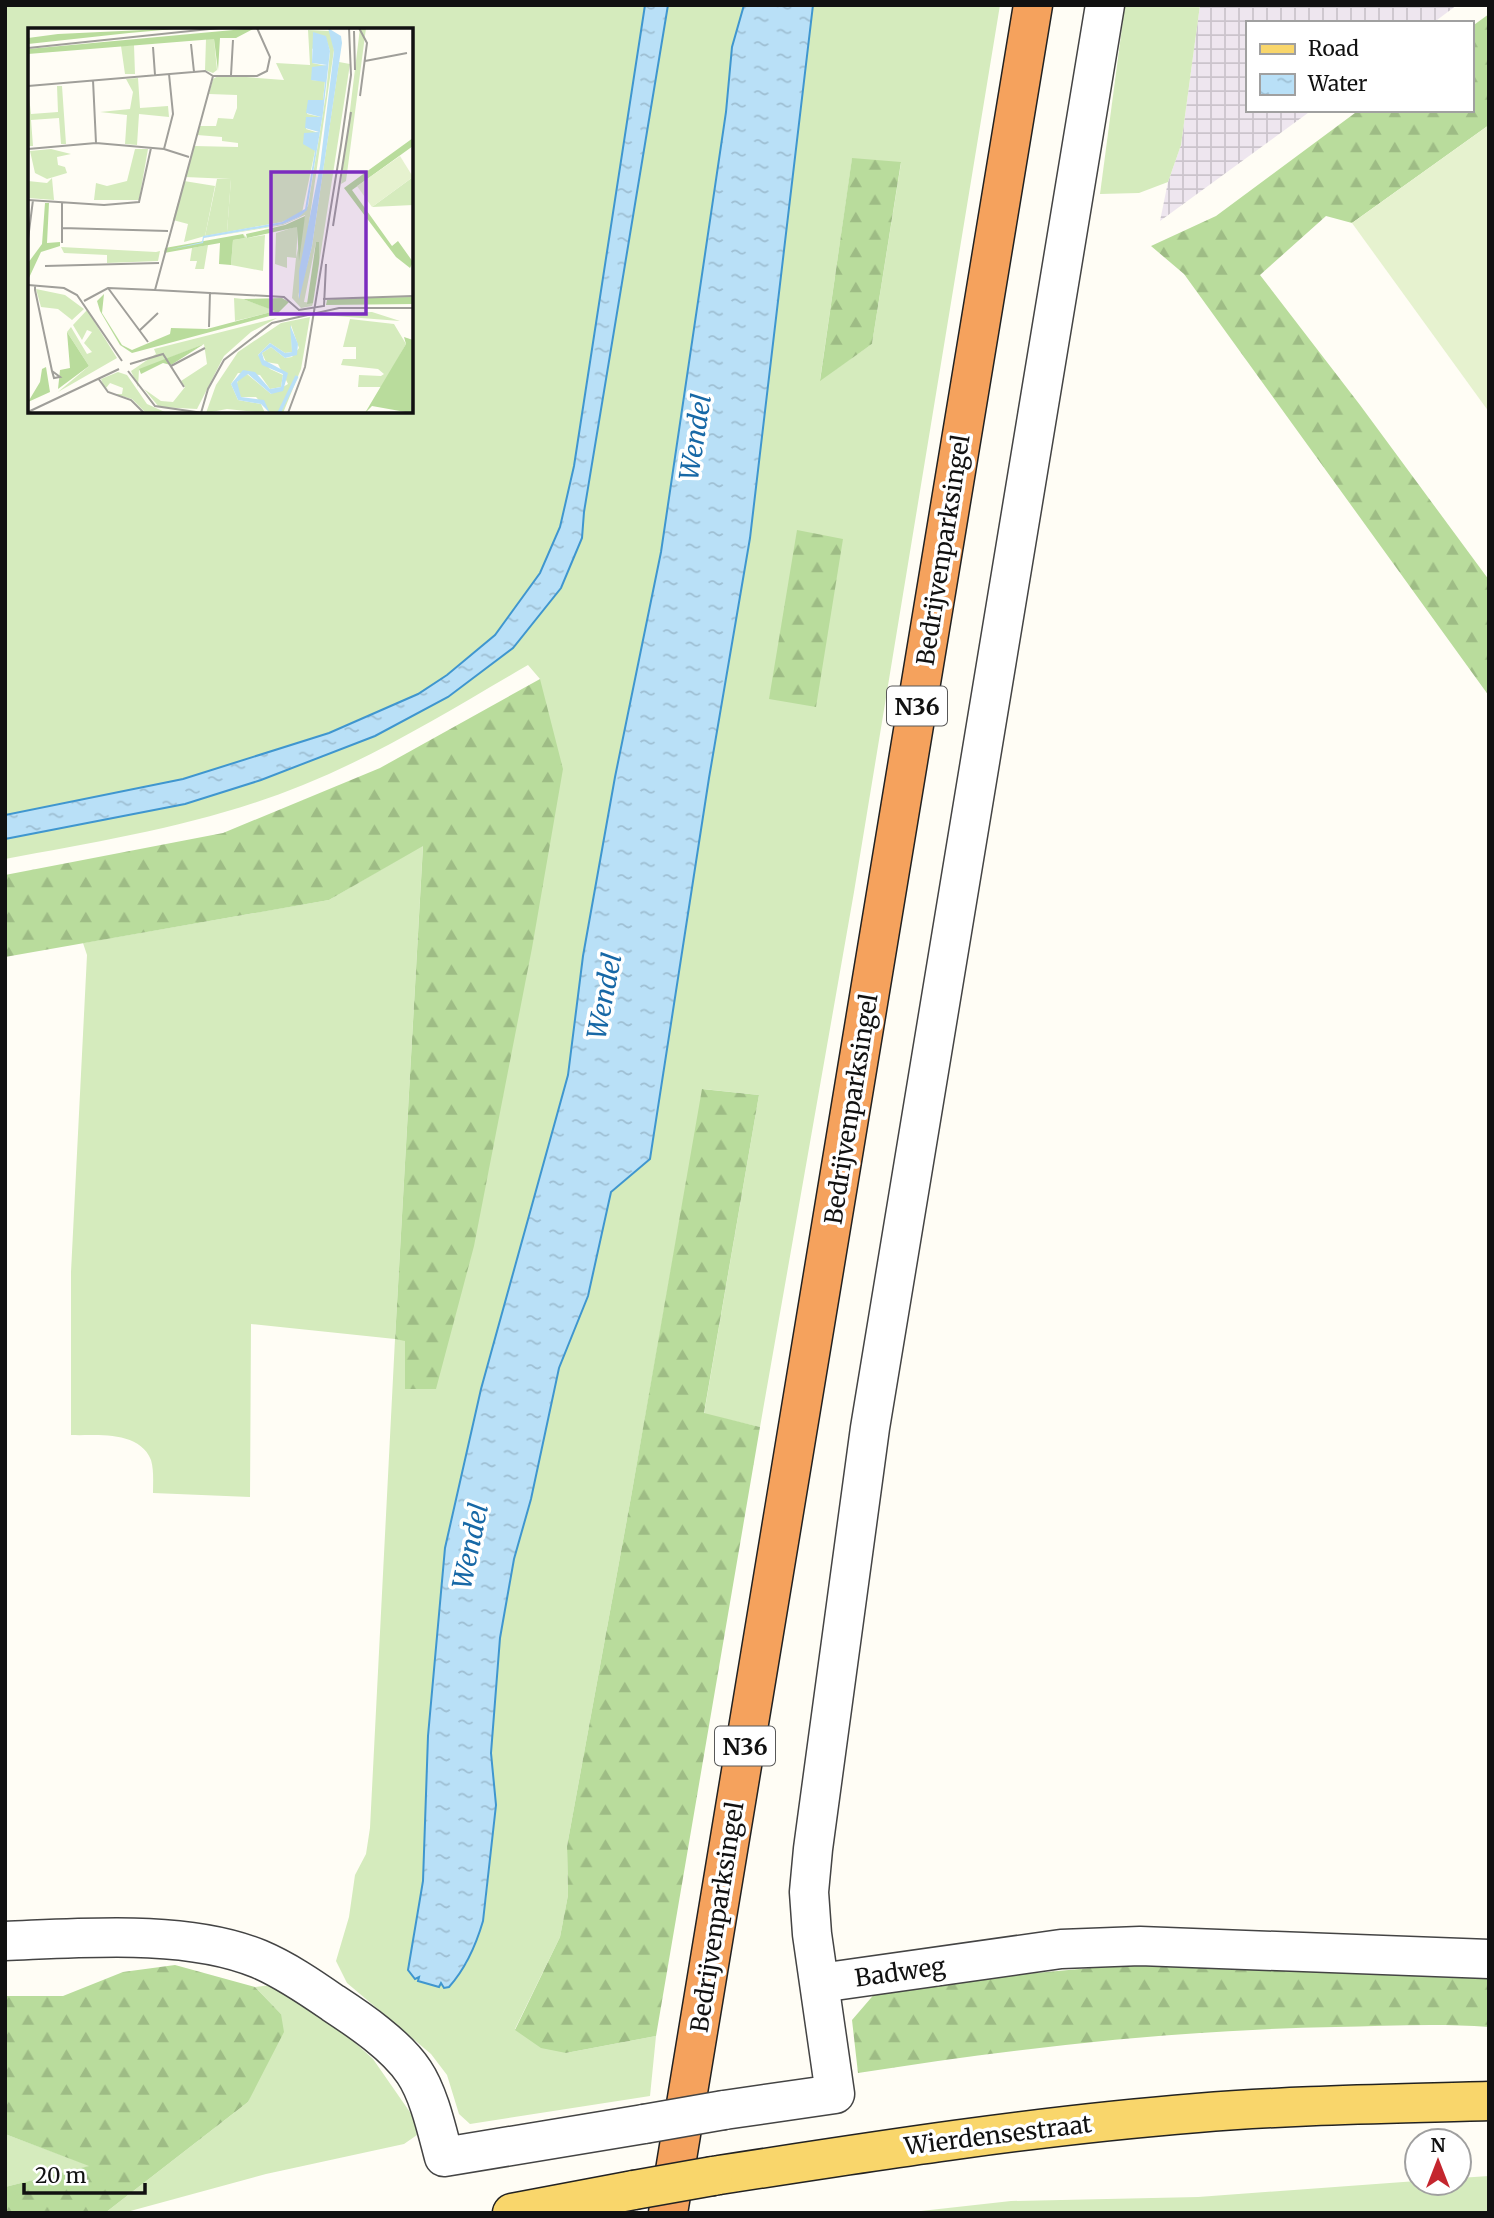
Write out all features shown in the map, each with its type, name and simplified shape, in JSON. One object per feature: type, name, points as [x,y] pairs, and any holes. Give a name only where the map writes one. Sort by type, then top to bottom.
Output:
[{"type":"highway","name":"Bedrijvenparksingel","points":[[668,2213],[1033,5]]},
{"type":"main road","name":"Wierdensestraat","points":[[512,2213],[713,2176],[917,2144],[1069,2125],[1213,2112],[1489,2101]]},
{"type":"street","points":[[820,1983],[811,1934],[809,1892],[868,1441],[1105,5]]},
{"type":"street","name":"Badweg","points":[[5,1941],[130,1937],[206,1945],[260,1959],[309,1987],[358,2020],[415,2072],[433,2118],[443,2157],[835,2094],[820,1983],[1074,1948],[1140,1946],[1489,1959]]},
{"type":"shaded area","points":[[1200,5],[1457,5],[1436,21],[1246,21],[1246,112],[1309,112],[1160,221],[1168,182],[1181,145]]},
{"type":"green space","points":[[5,5],[645,5],[574,466],[560,527],[540,573],[495,635],[447,675],[418,694],[329,733],[183,779],[5,815]]},
{"type":"green space","points":[[668,5],[744,5],[732,47],[726,112],[661,552],[615,777],[583,956],[568,1075],[481,1389],[445,1548],[423,1881],[408,1970],[415,1979],[419,1977],[418,1981],[440,1987],[440,1983],[449,1987],[467,1963],[477,1939],[486,1901],[496,1805],[491,1753],[500,1638],[514,1559],[531,1499],[559,1368],[588,1296],[611,1192],[650,1159],[709,778],[750,538],[813,5],[1000,5],[854,892],[760,1427],[704,1414],[759,1095],[703,1089],[567,1846],[568,1895],[560,1937],[515,2029],[566,2053],[656,2036],[650,2096],[470,2124],[459,2114],[447,2075],[431,2054],[347,1983],[336,1961],[349,1917],[355,1875],[366,1854],[370,1828],[395,1339],[405,1340],[540,679],[528,665],[361,759],[267,799],[193,821],[5,859],[5,839],[185,804],[261,780],[375,736],[448,697],[513,648],[561,588],[582,538],[584,512]],"holes":[[[852,159],[901,163],[872,344],[820,380]]]},
{"type":"green space","points":[[1125,5],[1200,5],[1181,145],[1168,182],[1139,193],[1100,194]]},
{"type":"green space","points":[[1489,14],[1489,125],[1352,223],[1326,216],[1260,275],[1489,580],[1489,696],[1184,274],[1151,246],[1216,216],[1356,112],[1473,112],[1473,26]]},
{"type":"green space","points":[[1489,125],[1489,412],[1352,223]]},
{"type":"green space","points":[[852,158],[901,162],[872,344],[820,381]]},
{"type":"green space","points":[[797,530],[843,539],[816,707],[769,699]]},
{"type":"green space","points":[[540,679],[563,769],[532,948],[474,1246],[436,1389],[405,1389],[405,1341],[395,1339],[423,846],[329,900],[5,957],[5,875],[223,833],[380,768]]},
{"type":"green space","points":[[423,845],[395,1339],[251,1324],[250,1497],[153,1493],[151,1460],[137,1444],[127,1439],[104,1435],[71,1435],[71,1272],[87,955],[83,943],[329,900]]},
{"type":"green space","points":[[702,1089],[759,1095],[704,1413],[760,1427],[656,2036],[566,2053],[541,2048],[515,2030],[560,1937],[568,1895],[567,1846]]},
{"type":"green space","points":[[1135,1964],[1489,1976],[1489,2027],[1335,2027],[1155,2036],[1036,2048],[858,2073],[852,2020],[877,1991]]},
{"type":"green space","points":[[175,1965],[255,1987],[281,2014],[284,2032],[248,2102],[105,2213],[5,2213],[5,2187],[89,2166],[5,2134],[5,1996],[63,1996],[123,1972]]},
{"type":"green space","points":[[279,1984],[340,2029],[373,2059],[414,2118],[417,2135],[404,2144],[266,2174],[123,2213],[105,2213],[248,2102],[281,2014],[255,1987]]},
{"type":"green space","points":[[5,2134],[91,2166],[5,2187]]},
{"type":"green space","points":[[1489,2176],[1489,2213],[903,2213],[1011,2201],[1198,2197],[1403,2182],[1403,2197],[1473,2197],[1473,2177]]},
{"type":"water","points":[[645,5],[668,5],[584,512],[582,538],[561,588],[513,648],[448,697],[375,736],[261,780],[185,804],[5,839],[5,815],[183,779],[329,733],[418,694],[447,675],[495,635],[540,573],[560,527],[574,466]]},
{"type":"water","name":"Wendel","points":[[744,5],[813,5],[750,538],[709,778],[650,1159],[611,1192],[588,1296],[559,1368],[531,1499],[514,1559],[500,1638],[491,1753],[496,1805],[483,1921],[465,1964],[449,1987],[444,1988],[441,1983],[439,1987],[418,1981],[419,1977],[415,1979],[408,1970],[423,1881],[428,1736],[445,1548],[481,1389],[568,1075],[583,956],[615,777],[661,552],[726,112],[732,47]]}]
